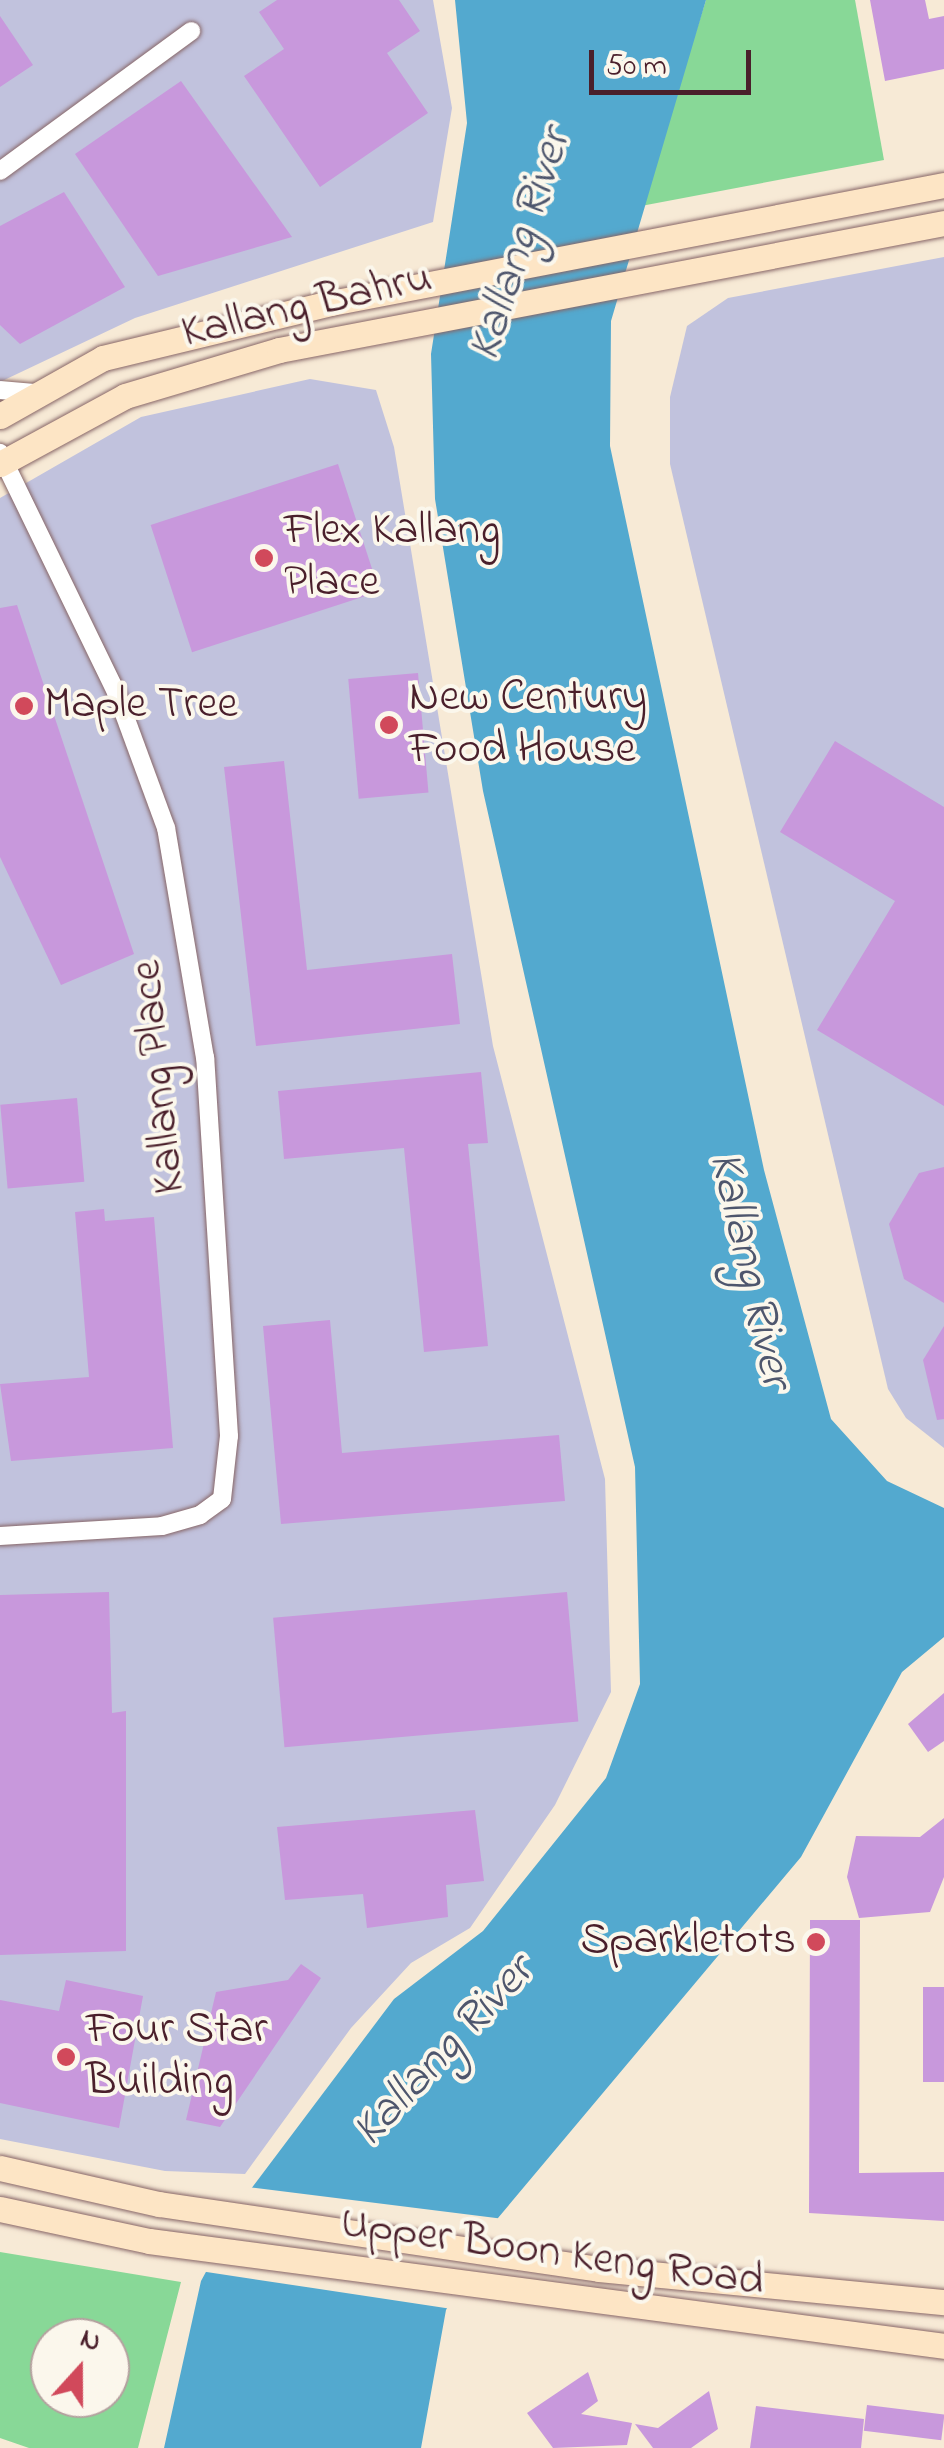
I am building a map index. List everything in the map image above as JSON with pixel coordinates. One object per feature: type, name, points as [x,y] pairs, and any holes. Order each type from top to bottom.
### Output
[{"type":"main road","name":"Kallang Bahru","points":[[0,416],[103,358],[393,291],[944,185]]},
{"type":"main road","name":"Kallang Bahru","points":[[2,459],[125,396],[279,350],[944,223]]},
{"type":"main road","name":"Upper Boon Keng Road","points":[[0,2168],[159,2204],[562,2263],[746,2289],[944,2302]]},
{"type":"main road","name":"Upper Boon Keng Road","points":[[0,2210],[149,2241],[552,2298],[944,2346]]},
{"type":"street","points":[[0,171],[191,31]]},
{"type":"street","points":[[0,390],[43,392]]},
{"type":"street","name":"Kallang Place","points":[[0,1536],[162,1526],[200,1515],[222,1499],[229,1468],[205,1058],[166,828],[121,702],[2,459]]},
{"type":"shaded area","points":[[0,0],[433,0],[452,108],[433,222],[135,318],[0,382]]},
{"type":"shaded area","points":[[944,257],[944,1448],[906,1418],[888,1389],[670,464],[670,397],[687,326],[728,298]]},
{"type":"shaded area","points":[[310,379],[376,390],[394,447],[493,1046],[605,1479],[611,1692],[555,1805],[470,1928],[411,1963],[351,2028],[245,2174],[165,2171],[0,2139],[0,498],[141,417]]},
{"type":"green space","points":[[706,0],[855,0],[884,160],[641,206]]},
{"type":"green space","points":[[0,2252],[181,2282],[138,2448],[29,2448],[0,2438]]},
{"type":"water","name":"Kallang River","points":[[455,0],[706,0],[611,321],[610,446],[764,1170],[831,1419],[887,1481],[944,1508],[944,1637],[902,1672],[801,1857],[498,2218],[446,2310],[421,2448],[164,2448],[201,2281],[251,2189],[394,1999],[483,1931],[606,1778],[640,1684],[635,1467],[483,791],[435,499],[431,354],[467,123]]},
{"type":"pier","points":[[247,2187],[504,2219],[452,2309],[200,2271]]},
{"type":"building","points":[[277,0],[399,0],[420,31],[387,53],[428,113],[320,187],[244,76],[284,49],[259,12]]},
{"type":"building","points":[[870,0],[925,0],[929,19],[944,16],[944,69],[885,81]]},
{"type":"building","points":[[0,16],[33,65],[0,87]]},
{"type":"building","points":[[181,81],[292,237],[158,276],[75,154]]},
{"type":"building","points":[[64,192],[125,287],[20,344],[0,325],[0,226]]},
{"type":"building","name":"Flex Kallang Place","points":[[338,464],[379,591],[192,652],[151,525]]},
{"type":"building","name":"Maple Tree","points":[[17,605],[134,954],[61,985],[0,857],[0,608]]},
{"type":"building","points":[[418,673],[428,793],[359,799],[348,679]]},
{"type":"building","points":[[835,741],[944,807],[944,1106],[817,1030],[895,901],[780,832]]},
{"type":"building","points":[[284,761],[307,970],[452,954],[460,1024],[256,1046],[224,767]]},
{"type":"building","points":[[481,1072],[488,1143],[468,1144],[488,1346],[424,1352],[404,1148],[284,1159],[278,1091]]},
{"type":"building","points":[[77,1098],[84,1182],[8,1188],[0,1105]]},
{"type":"building","points":[[944,1167],[944,1303],[904,1279],[889,1224],[919,1173]]},
{"type":"building","points":[[104,1209],[105,1221],[154,1217],[173,1448],[11,1461],[0,1384],[89,1377],[75,1212]]},
{"type":"building","points":[[330,1320],[342,1453],[559,1435],[565,1501],[281,1524],[263,1326]]},
{"type":"building","points":[[944,1326],[944,1419],[937,1420],[923,1360]]},
{"type":"building","points":[[109,1592],[112,1713],[126,1711],[126,1951],[0,1955],[0,1595]]},
{"type":"building","points":[[567,1592],[578,1722],[284,1747],[273,1618]]},
{"type":"building","points":[[944,1693],[944,1741],[928,1752],[908,1724]]},
{"type":"building","points":[[475,1810],[484,1881],[446,1885],[448,1917],[367,1928],[363,1894],[285,1900],[277,1827]]},
{"type":"building","points":[[944,1818],[944,1877],[930,1912],[859,1918],[847,1877],[856,1836],[920,1837]]},
{"type":"building","points":[[810,1920],[860,1920],[859,2173],[944,2172],[944,2221],[809,2213]]},
{"type":"building","points":[[301,1964],[321,1978],[220,2127],[186,2120],[216,1992],[288,1980]]},
{"type":"building","name":"Four Star Building","points":[[66,1980],[143,1996],[119,2128],[0,2103],[0,2000],[59,2011]]},
{"type":"building","points":[[923,1987],[944,1987],[944,2082],[923,2082]]},
{"type":"building","points":[[588,2372],[598,2401],[581,2414],[632,2423],[627,2445],[553,2448],[527,2413]]},
{"type":"building","points":[[709,2391],[718,2429],[691,2448],[653,2448],[635,2424],[658,2428]]},
{"type":"building","points":[[867,2405],[944,2414],[941,2440],[864,2431]]},
{"type":"building","points":[[756,2406],[864,2419],[861,2448],[750,2448]]},
{"type":"place","name":"Flex Kallang Place","points":[[264,558]]},
{"type":"place","name":"Maple Tree","points":[[24,706]]},
{"type":"place","name":"New Century Food House","points":[[389,725]]},
{"type":"place","name":"Sparkletots","points":[[816,1942]]},
{"type":"place","name":"Four Star Building","points":[[66,2057]]}]
